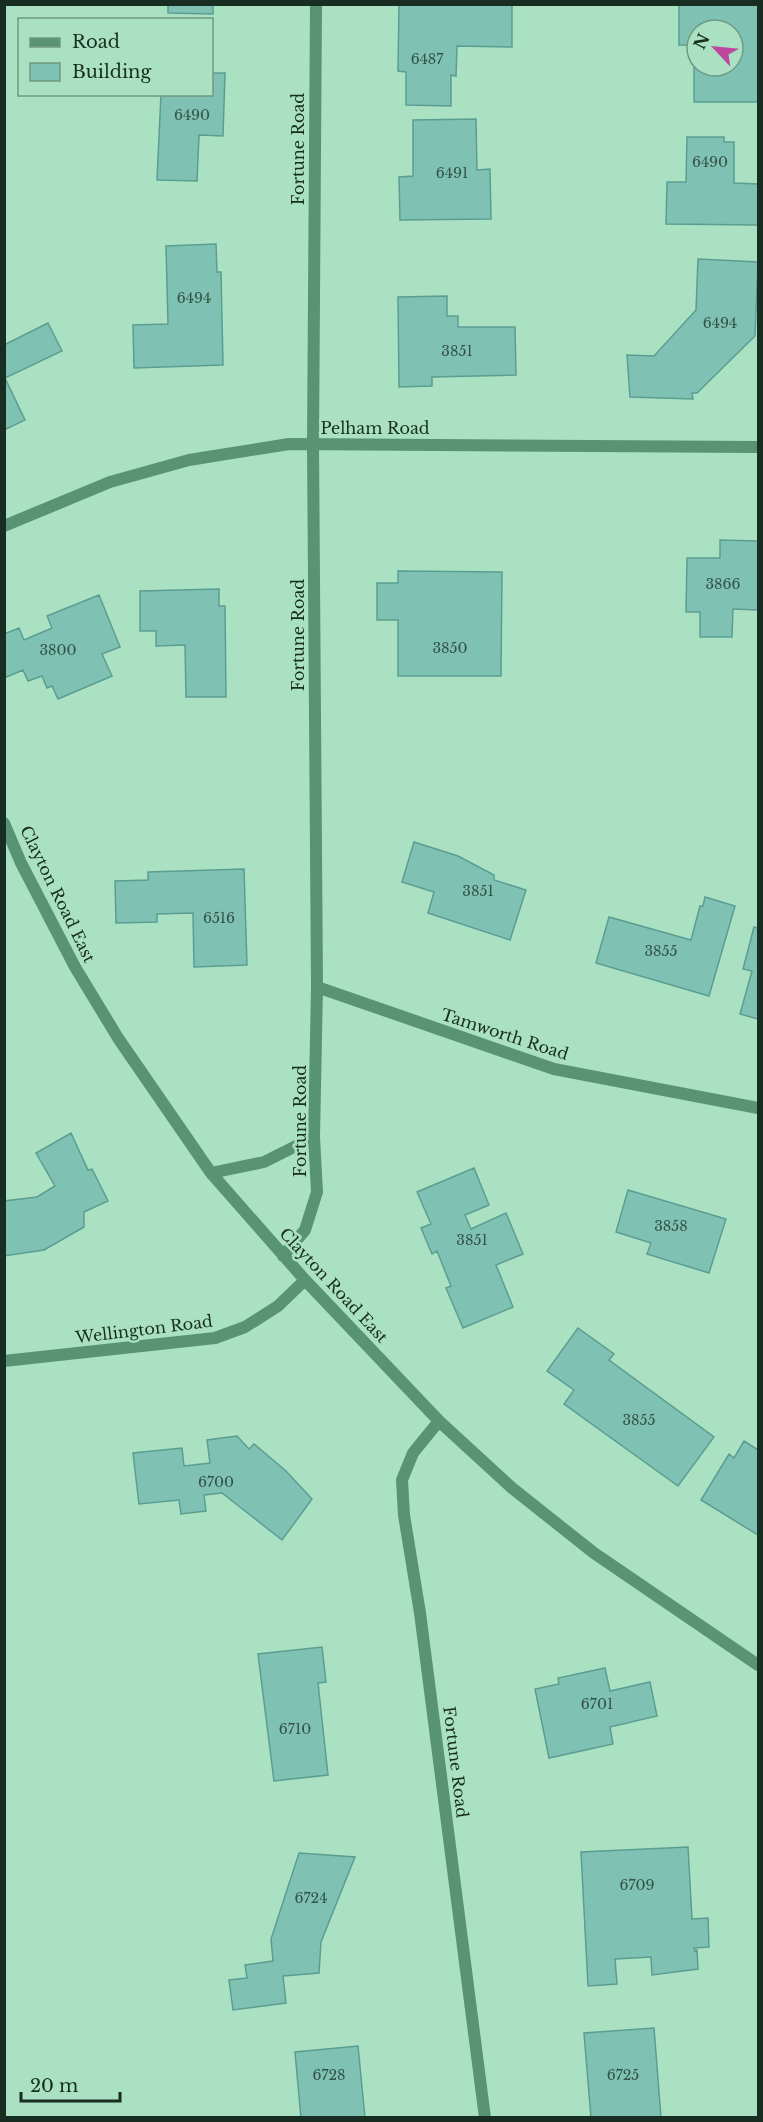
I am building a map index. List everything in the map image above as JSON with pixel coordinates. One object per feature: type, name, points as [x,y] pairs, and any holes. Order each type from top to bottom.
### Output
[{"type":"street","name":"Fortune Road","points":[[284,1256],[305,1230],[317,1192],[314,1137],[317,987],[312,444],[316,4]]},
{"type":"street","name":"Pelham Road","points":[[4,526],[110,482],[189,460],[289,444],[759,447]]},
{"type":"street","name":"Clayton Road East","points":[[4,823],[21,863],[81,977],[118,1038],[211,1173],[305,1280],[439,1421],[512,1488],[594,1553],[759,1665]]},
{"type":"street","name":"Tamworth Road","points":[[317,987],[554,1069],[759,1108]]},
{"type":"street","points":[[211,1173],[264,1162],[314,1137]]},
{"type":"street","name":"Wellington Road","points":[[4,1361],[215,1338],[245,1328],[278,1306],[305,1280]]},
{"type":"street","name":"Fortune Road","points":[[439,1421],[413,1453],[402,1479],[403,1503],[420,1613],[485,2118]]},
{"type":"building","points":[[168,4],[213,4],[213,14],[168,13]]},
{"type":"building","points":[[399,4],[512,4],[512,47],[457,46],[456,76],[451,75],[451,106],[406,105],[406,72],[398,71]]},
{"type":"building","points":[[679,4],[758,4],[758,102],[694,102],[694,78],[745,78],[745,18],[685,18],[685,45],[679,45]]},
{"type":"building","points":[[213,73],[225,73],[223,136],[199,135],[197,181],[157,180],[161,96],[213,96]]},
{"type":"building","points":[[476,119],[477,170],[490,169],[491,219],[400,220],[399,177],[413,176],[413,120]]},
{"type":"building","points":[[687,137],[724,137],[724,142],[734,142],[734,183],[758,184],[758,225],[666,224],[667,182],[686,182]]},
{"type":"building","points":[[216,244],[217,272],[221,272],[223,365],[134,368],[133,325],[168,324],[166,246]]},
{"type":"building","points":[[698,259],[758,262],[755,336],[697,393],[692,393],[693,399],[630,397],[627,355],[654,356],[696,310]]},
{"type":"building","points":[[447,296],[447,316],[458,316],[458,327],[515,327],[516,375],[432,377],[432,386],[399,387],[398,297]]},
{"type":"building","points":[[48,323],[62,351],[5,378],[25,420],[4,430],[4,345]]},
{"type":"building","points":[[720,540],[758,541],[758,610],[733,609],[732,637],[700,637],[700,612],[686,612],[687,558],[720,558]]},
{"type":"building","points":[[398,571],[502,572],[501,676],[398,676],[398,620],[377,620],[377,583],[398,583]]},
{"type":"building","points":[[219,589],[219,606],[225,606],[226,697],[186,697],[185,645],[156,646],[156,631],[140,631],[140,591]]},
{"type":"building","points":[[99,595],[120,647],[102,654],[112,676],[58,699],[52,686],[47,688],[42,676],[28,681],[23,670],[4,678],[4,634],[19,628],[24,640],[52,628],[47,616]]},
{"type":"building","points":[[414,842],[458,856],[494,875],[494,880],[526,890],[510,940],[428,913],[434,892],[402,882]]},
{"type":"building","points":[[244,869],[247,965],[194,967],[193,913],[157,914],[157,922],[116,923],[115,881],[148,880],[148,872]]},
{"type":"building","points":[[705,897],[735,906],[709,996],[596,963],[609,917],[691,940],[700,906],[703,906]]},
{"type":"building","points":[[754,927],[758,928],[758,1019],[740,1014],[752,971],[743,969]]},
{"type":"building","points":[[71,1133],[88,1170],[92,1169],[108,1201],[84,1212],[84,1227],[44,1250],[4,1256],[4,1201],[37,1197],[55,1186],[36,1153]]},
{"type":"building","points":[[474,1168],[489,1205],[465,1215],[471,1229],[506,1213],[523,1254],[496,1265],[513,1307],[463,1328],[446,1288],[451,1286],[437,1251],[432,1254],[421,1228],[431,1224],[417,1192]]},
{"type":"building","points":[[628,1190],[726,1219],[709,1273],[647,1254],[651,1243],[616,1232]]},
{"type":"building","points":[[578,1328],[614,1354],[609,1360],[714,1437],[678,1486],[564,1404],[574,1390],[547,1371]]},
{"type":"building","points":[[237,1436],[249,1449],[254,1444],[286,1471],[312,1499],[282,1540],[222,1493],[204,1495],[206,1511],[181,1514],[179,1500],[139,1504],[133,1453],[182,1448],[184,1466],[210,1463],[207,1440]]},
{"type":"building","points":[[744,1441],[758,1450],[758,1535],[701,1500],[729,1454],[734,1458]]},
{"type":"building","points":[[322,1647],[326,1682],[318,1683],[328,1775],[274,1781],[258,1654]]},
{"type":"building","points":[[605,1668],[610,1691],[650,1682],[657,1716],[610,1727],[613,1744],[549,1758],[535,1689],[559,1684],[558,1678]]},
{"type":"building","points":[[688,1847],[692,1919],[708,1918],[709,1947],[694,1948],[695,1951],[697,1950],[698,1969],[652,1975],[651,1957],[615,1959],[617,1984],[588,1986],[581,1852]]},
{"type":"building","points":[[299,1853],[355,1857],[321,1942],[319,1973],[283,1976],[286,2003],[233,2010],[229,1980],[247,1978],[245,1965],[273,1961],[271,1939]]},
{"type":"building","points":[[654,2028],[661,2118],[591,2118],[584,2033]]},
{"type":"building","points":[[358,2046],[365,2118],[301,2118],[295,2052]]}]
